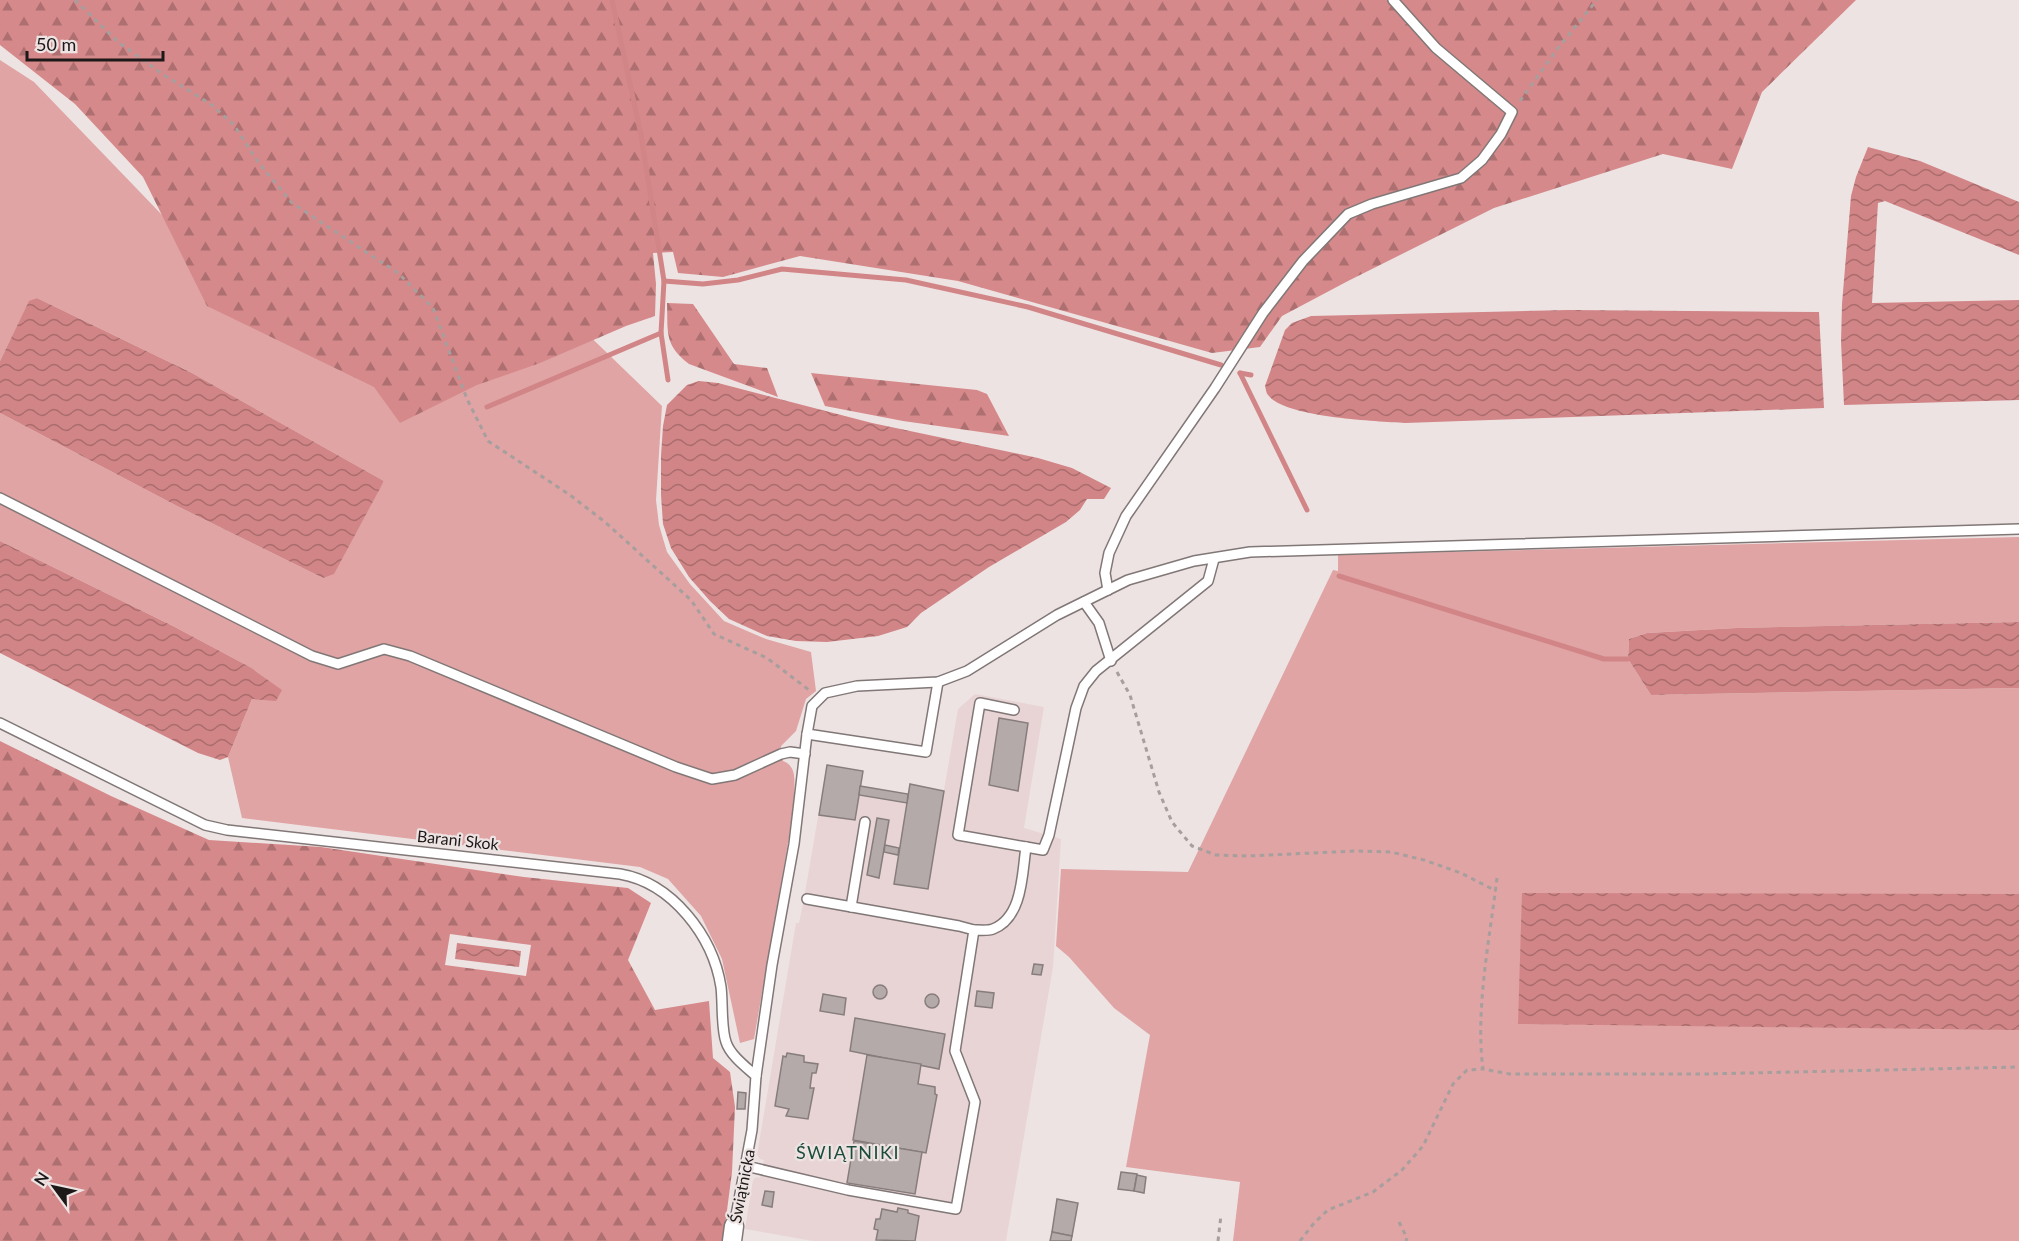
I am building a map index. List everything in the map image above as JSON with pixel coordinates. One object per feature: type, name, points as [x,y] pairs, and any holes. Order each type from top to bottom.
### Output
[{"type":"lane","points":[[1108,590],[1105,573],[1109,553],[1126,516],[1215,388],[1263,313],[1304,261],[1348,214],[1372,204],[1461,178],[1482,160],[1501,134],[1512,112],[1436,48],[1393,0]]},
{"type":"lane","points":[[0,498],[312,656],[329,662],[338,664],[384,649],[410,656],[676,767],[712,779],[735,775],[781,754],[805,754]]},
{"type":"lane","points":[[756,1076],[772,965],[794,844],[812,706],[825,693],[856,686],[938,682],[967,671],[1057,615],[1128,580],[1194,561],[1262,552],[2019,529]]},
{"type":"lane","points":[[1014,710],[980,704],[958,835],[1043,850],[1049,835],[1076,708],[1083,686],[1096,671],[1208,581],[1214,559]]},
{"type":"lane","points":[[1084,602],[1099,622],[1111,661]]},
{"type":"lane","points":[[807,734],[926,752],[938,682]]},
{"type":"lane","name":"Barani Skok","points":[[0,723],[205,825],[239,831],[569,867],[645,880],[673,900],[687,915],[705,942],[721,985],[726,1042],[740,1061],[756,1076]]},
{"type":"lane","points":[[851,907],[865,822]]},
{"type":"lane","points":[[807,899],[974,930],[992,929],[1008,918],[1018,900],[1026,847]]},
{"type":"lane","points":[[746,1166],[848,1190],[956,1209],[975,1102],[955,1051],[974,930]]},
{"type":"lane","name":"Świątnicka","points":[[733,1234],[752,1130],[756,1076]]},
{"type":"path","points":[[75,0],[118,42],[164,75],[212,105],[227,118],[258,162],[292,203],[399,273],[433,308],[467,399],[488,441],[570,495],[605,522],[690,600],[714,634],[767,658],[820,698]]},
{"type":"path","points":[[1512,112],[1558,48],[1597,0]]},
{"type":"path","points":[[1111,661],[1130,695],[1159,792],[1172,822],[1192,846],[1216,855],[1248,856],[1354,851],[1391,852],[1424,860],[1461,873],[1496,891]]},
{"type":"path","points":[[1483,1069],[1480,1050],[1483,1000],[1497,878]]},
{"type":"path","points":[[1300,1241],[1328,1210],[1373,1192],[1402,1170],[1423,1146],[1453,1084],[1467,1070],[1483,1069],[1510,1074],[1704,1074],[2019,1067]]},
{"type":"path","points":[[1218,1241],[1221,1215]]},
{"type":"path","points":[[1399,1222],[1407,1238],[1406,1241]]},
{"type":"shaded area","points":[[0,60],[34,82],[190,244],[461,212],[662,406],[656,500],[659,525],[667,552],[690,584],[724,621],[766,639],[811,652],[816,691],[806,699],[796,731],[781,746],[783,761],[790,766],[793,772],[794,798],[754,1039],[740,1043],[722,959],[701,916],[668,879],[640,867],[242,818],[228,757],[252,699],[276,700],[281,690],[250,667],[173,626],[0,541],[0,413],[177,506],[323,578],[384,481],[192,373],[37,298],[29,302],[0,361]]},
{"type":"shaded area","points":[[2019,537],[2019,622],[1736,628],[1647,633],[1629,639],[1628,659],[1651,695],[2019,688],[2019,1241],[1233,1241],[1240,1182],[1126,1167],[1150,1035],[1114,1008],[1069,957],[1056,946],[1061,869],[1188,872],[1333,570],[1338,571],[1338,555]]},
{"type":"shaded area","points":[[975,694],[1044,707],[1024,828],[1061,839],[1053,967],[1006,1241],[813,1241],[745,1229],[753,1180],[756,1177],[760,1178],[764,1160],[757,1155],[796,923],[799,923],[803,904],[827,765],[863,771],[861,786],[908,794],[910,784],[944,790],[958,709]]},
{"type":"green space","points":[[0,0],[1856,0],[1762,92],[1732,169],[1663,154],[1494,208],[1282,316],[1260,347],[1212,353],[958,281],[800,256],[723,277],[678,273],[673,252],[653,253],[656,284],[655,316],[540,363],[477,385],[400,423],[374,387],[207,306],[143,177],[75,104],[0,45]]},
{"type":"green space","points":[[667,303],[693,304],[734,364],[767,368],[778,397],[689,364],[671,344]]},
{"type":"green space","points":[[811,373],[977,390],[987,394],[1009,436],[903,421],[825,406]]},
{"type":"green space","points":[[0,741],[111,796],[209,840],[321,847],[524,877],[628,888],[651,903],[628,960],[655,1010],[709,1001],[713,1058],[730,1072],[735,1107],[732,1172],[723,1241],[0,1241]],"holes":[[[450,934],[531,945],[526,976],[445,965]]]},
{"type":"water","points":[[1868,147],[1920,161],[2019,202],[2019,255],[1885,201],[1878,203],[1872,303],[2019,300],[2019,400],[1844,405],[1842,304],[1851,196]]},
{"type":"water","points":[[37,298],[192,373],[384,481],[334,574],[323,578],[177,506],[0,413],[0,361],[29,301]]},
{"type":"water","points":[[1568,310],[1819,312],[1824,408],[1405,423],[1332,417],[1292,409],[1278,403],[1266,392],[1265,386],[1285,330],[1292,323],[1311,316]]},
{"type":"water","points":[[699,381],[718,383],[872,423],[1038,458],[1072,468],[1111,488],[1104,499],[1087,499],[1080,510],[1066,522],[989,567],[921,613],[907,627],[878,636],[827,642],[796,641],[767,636],[729,619],[710,601],[689,577],[671,548],[663,524],[661,456],[667,405],[687,385]]},
{"type":"water","points":[[0,541],[173,626],[250,667],[282,690],[276,701],[252,699],[228,757],[220,760],[198,753],[0,653]]},
{"type":"water","points":[[2019,622],[2019,688],[1651,695],[1628,659],[1629,639],[1647,633],[1736,628]]},
{"type":"water","points":[[1522,893],[2019,894],[2019,1030],[1518,1024]]},
{"type":"water","points":[[457,943],[521,951],[519,967],[455,959]]},
{"type":"building","points":[[999,718],[1028,723],[1018,791],[989,785]]},
{"type":"building","points":[[827,765],[863,771],[855,820],[819,815]]},
{"type":"building","points":[[910,784],[944,791],[928,889],[894,884]]},
{"type":"building","points":[[860,786],[908,794],[907,803],[859,795]]},
{"type":"building","points":[[877,818],[889,820],[879,878],[867,875]]},
{"type":"building","points":[[885,845],[899,848],[898,855],[884,852]]},
{"type":"building","points":[[1034,964],[1043,965],[1041,975],[1032,974]]},
{"type":"building","points":[[877,985],[883,985],[887,992],[883,999],[877,999],[873,995],[873,989]]},
{"type":"building","points":[[977,991],[994,993],[992,1008],[975,1006]]},
{"type":"building","points":[[823,994],[846,998],[844,1015],[820,1011]]},
{"type":"building","points":[[929,994],[935,994],[939,1001],[935,1008],[929,1008],[925,1004],[925,998]]},
{"type":"building","points":[[855,1018],[945,1034],[939,1069],[850,1051]]},
{"type":"building","points":[[787,1053],[804,1056],[804,1062],[818,1064],[816,1073],[812,1073],[810,1088],[814,1088],[808,1119],[786,1116],[789,1109],[775,1106],[783,1056],[786,1057]]},
{"type":"building","points":[[867,1055],[921,1064],[918,1084],[935,1087],[937,1095],[926,1153],[853,1140]]},
{"type":"building","points":[[738,1092],[746,1093],[745,1109],[737,1109]]},
{"type":"building","points":[[854,1141],[922,1152],[915,1194],[847,1183]]},
{"type":"building","points":[[1121,1172],[1137,1174],[1134,1191],[1118,1189]]},
{"type":"building","points":[[1137,1175],[1146,1177],[1144,1193],[1134,1191]]},
{"type":"building","points":[[765,1191],[774,1192],[772,1207],[762,1205]]},
{"type":"building","points":[[1057,1199],[1078,1203],[1072,1236],[1052,1232]]},
{"type":"building","points":[[898,1208],[919,1216],[915,1241],[876,1240],[878,1230],[874,1229],[876,1219],[880,1219],[882,1209],[897,1212]]},
{"type":"building","points":[[1052,1232],[1072,1236],[1071,1241],[1050,1241]]},
{"type":"waterway","points":[[612,0],[641,135],[664,281],[661,333],[668,380]]},
{"type":"waterway","points":[[664,281],[703,284],[738,280],[782,269],[906,280],[1028,307],[1221,365]]},
{"type":"waterway","points":[[487,407],[661,333]]},
{"type":"waterway","points":[[1240,373],[1307,510]]},
{"type":"waterway","points":[[1240,373],[1251,375]]},
{"type":"waterway","points":[[1339,576],[1604,659],[1628,659]]},
{"type":"district","name":"ŚWIĄTNIKI","points":[[848,1153]]}]
